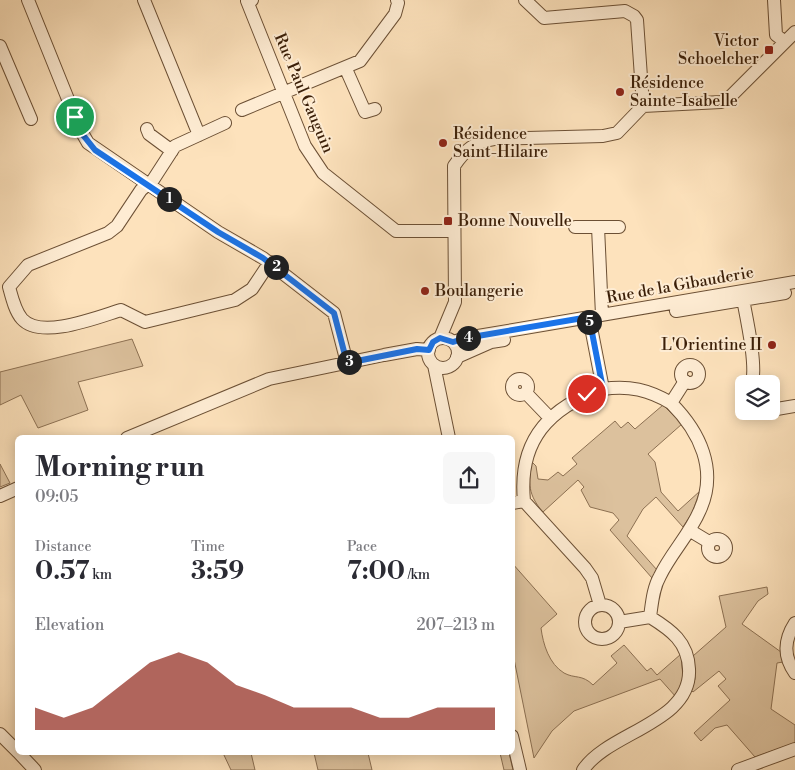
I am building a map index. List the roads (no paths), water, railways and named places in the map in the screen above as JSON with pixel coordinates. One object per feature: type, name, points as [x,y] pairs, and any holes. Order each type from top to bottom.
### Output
[{"type":"street","points":[[28,0],[83,135],[95,150],[218,232],[270,262],[334,313],[347,363]]},
{"type":"street","points":[[144,0],[199,135]]},
{"type":"street","name":"Rue Paul Gauguin","points":[[252,0],[247,2],[305,146],[329,179],[396,231],[454,231]]},
{"type":"street","points":[[524,0],[544,18],[625,11],[634,16],[637,20],[643,106]]},
{"type":"street","points":[[774,0],[776,35],[784,42]]},
{"type":"street","points":[[242,110],[346,68],[366,56],[395,14],[401,1]]},
{"type":"street","points":[[448,435],[442,405],[440,366],[428,355],[433,342],[440,338],[455,302],[454,166],[471,145],[480,141],[494,139],[603,136],[617,133],[643,106],[721,102],[729,98],[795,32]]},
{"type":"street","points":[[0,46],[31,119]]},
{"type":"street","points":[[346,68],[365,112],[375,110]]},
{"type":"street","points":[[225,124],[175,146],[148,185],[141,190],[117,226],[108,233],[28,265],[4,283],[19,316],[32,326],[46,329],[122,310],[145,322],[240,298],[252,289],[270,262]]},
{"type":"street","points":[[147,129],[149,134],[172,151]]},
{"type":"street","points":[[575,227],[619,227]]},
{"type":"street","points":[[598,227],[602,315]]},
{"type":"street","name":"Rue de la Gibauderie","points":[[453,342],[466,338],[589,321],[742,296],[795,282]]},
{"type":"street","name":"Rue de la Gibauderie","points":[[457,357],[491,342],[589,321],[602,315],[742,296],[795,291]]},
{"type":"street","points":[[742,296],[754,375]]},
{"type":"street","points":[[589,321],[603,389]]},
{"type":"street","points":[[440,338],[453,342],[458,352],[453,364],[440,366]]},
{"type":"street","points":[[134,435],[270,380],[417,349],[429,350]]},
{"type":"street","points":[[671,403],[685,381]]},
{"type":"street","points":[[600,605],[592,578],[585,568],[518,502],[523,474],[528,452],[537,435],[550,418],[577,398],[603,389],[623,387],[644,390],[671,403],[682,414],[698,437],[706,465],[704,497],[700,511],[659,576],[654,591],[650,617]]},
{"type":"street","points":[[526,393],[550,418]]},
{"type":"street","points":[[780,408],[795,406]]},
{"type":"street","points":[[0,496],[15,489]]},
{"type":"street","points":[[689,530],[709,542]]},
{"type":"street","points":[[600,605],[613,609],[619,622],[616,632],[607,638],[596,638],[591,635],[586,626],[587,615],[594,607],[600,605]]},
{"type":"street","points":[[583,770],[602,752],[670,710],[686,689],[690,674],[684,647],[675,634],[650,617],[619,622]]},
{"type":"street","points":[[795,623],[786,644],[787,659],[795,673]]},
{"type":"street","points":[[0,734],[15,749]]},
{"type":"street","points":[[515,749],[520,770]]},
{"type":"street","points":[[738,770],[764,765],[795,749]]},
{"type":"street","points":[[21,755],[35,770]]},
{"type":"place","name":"Victor Schoelcher","points":[[769,50]]},
{"type":"place","name":"Résidence Sainte-Isabelle","points":[[620,92]]},
{"type":"place","name":"Résidence Saint-Hilaire","points":[[443,143]]},
{"type":"place","name":"Bonne Nouvelle","points":[[448,221]]},
{"type":"place","name":"Boulangerie","points":[[425,291]]},
{"type":"place","name":"L'Orientine II","points":[[772,345]]}]
